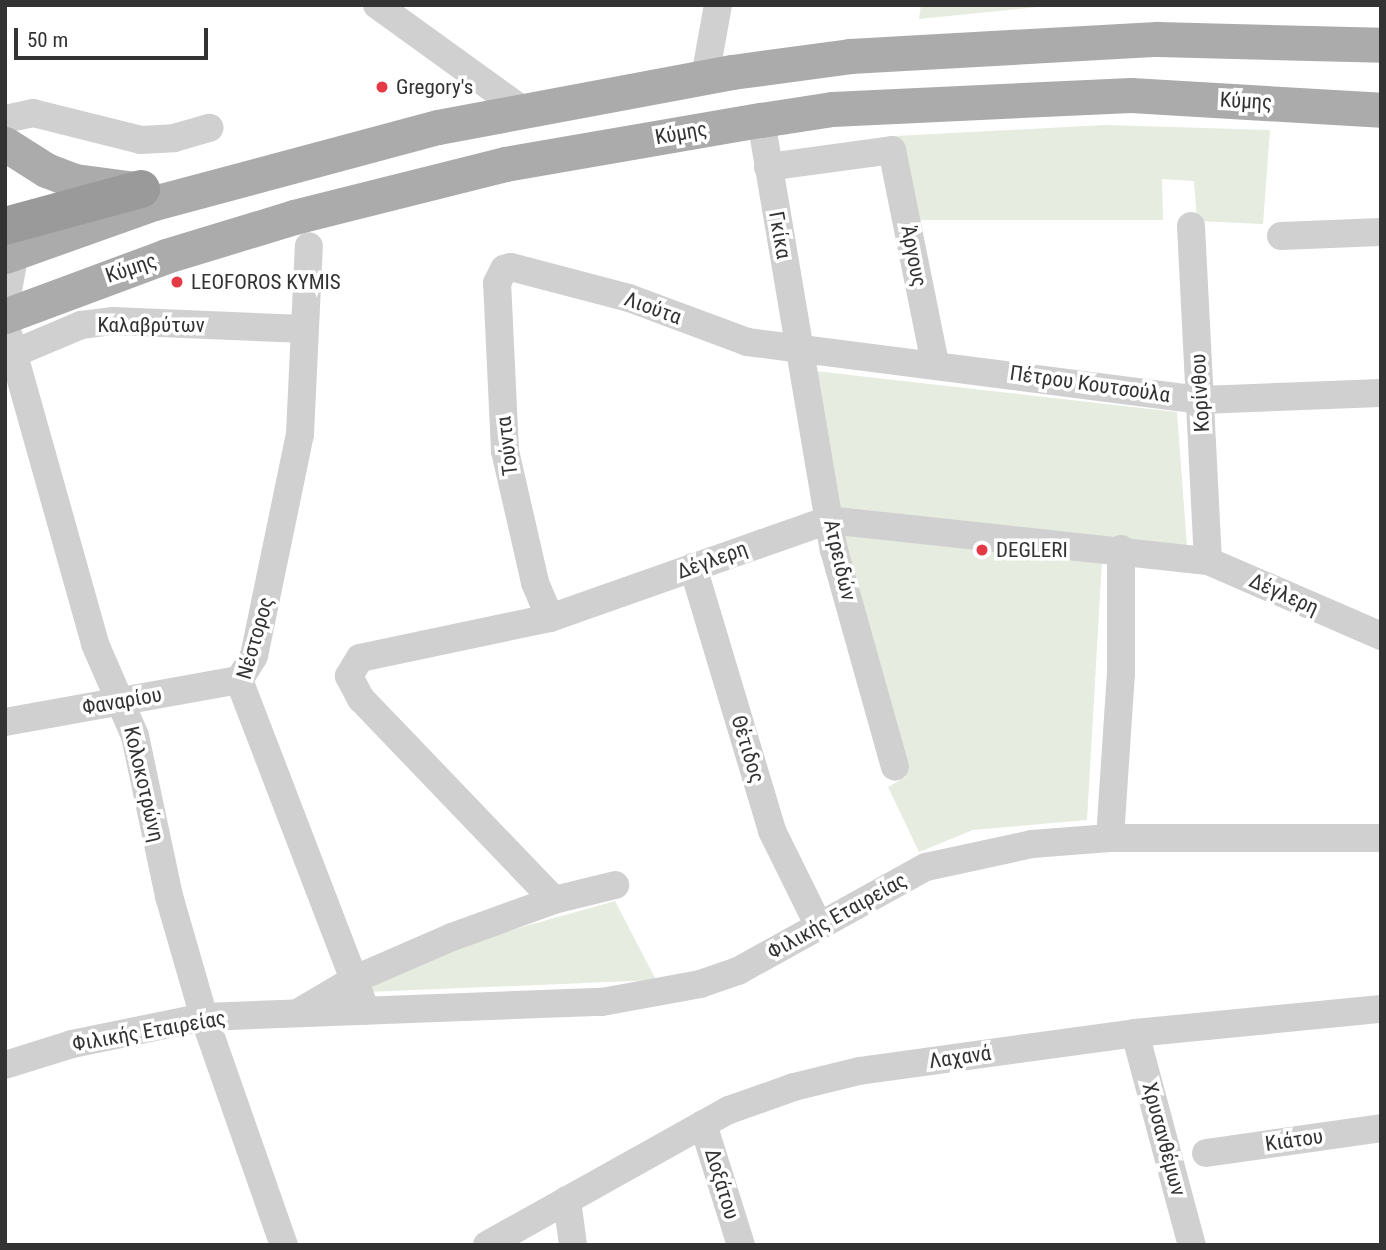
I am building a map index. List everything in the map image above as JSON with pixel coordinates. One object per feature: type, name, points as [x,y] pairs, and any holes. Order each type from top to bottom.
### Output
[{"type":"highway","points":[[7,237],[141,189]]},
{"type":"main road","points":[[7,237],[87,224],[231,181],[438,127],[705,77],[850,56],[1157,39],[1381,45]]},
{"type":"main road","name":"Κύμης","points":[[5,316],[143,264],[294,217],[505,164],[832,109],[1131,95],[1381,110]]},
{"type":"main road","points":[[5,144],[46,170],[75,181],[141,189],[231,181]]},
{"type":"street","points":[[377,5],[524,111]]},
{"type":"street","points":[[705,77],[718,5]]},
{"type":"street","points":[[5,118],[33,113],[141,140],[174,138],[210,128]]},
{"type":"street","name":"Γκίκα","points":[[761,120],[801,349]]},
{"type":"street","name":"Άργους","points":[[768,166],[892,150],[935,363]]},
{"type":"street","name":"Κορίνθου","points":[[1191,226],[1208,561]]},
{"type":"street","points":[[1281,236],[1381,232]]},
{"type":"street","points":[[5,306],[7,237]]},
{"type":"street","name":"Νέστορος","points":[[309,246],[300,434],[287,510],[254,656],[239,680],[366,1010]]},
{"type":"street","name":"Λιούτα","points":[[504,269],[519,267],[629,298],[747,342],[801,349]]},
{"type":"street","name":"Τούντα","points":[[504,269],[497,283],[505,451],[535,582],[551,618]]},
{"type":"street","name":"Καλαβρύτων","points":[[10,355],[81,326],[112,321],[304,329]]},
{"type":"street","name":"Κολοκοτρώνη","points":[[5,323],[10,355],[95,644],[123,700],[135,736],[169,896],[204,1017],[284,1245]]},
{"type":"street","name":"Πέτρου Κουτσούλα","points":[[801,349],[935,363],[1201,400],[1381,393]]},
{"type":"street","name":"Ατρειδών","points":[[801,349],[829,520],[895,767]]},
{"type":"street","name":"Δέγλερη","points":[[554,900],[360,699],[349,676],[360,658],[551,618],[829,520],[1121,549],[1208,561],[1381,636]]},
{"type":"street","points":[[1110,838],[1121,674],[1121,549]]},
{"type":"street","name":"Θέτιδος","points":[[693,567],[772,831],[818,925]]},
{"type":"street","name":"Φαναρίου","points":[[5,722],[239,680]]},
{"type":"street","name":"Φιλικής Εταιρείας","points":[[5,1065],[72,1044],[204,1017],[603,1002],[700,984],[738,971],[926,867],[1032,844],[1110,838],[1381,838]]},
{"type":"street","name":"Φιλικής Εταιρείας","points":[[297,1013],[355,979],[554,900],[615,885]]},
{"type":"street","name":"Λαχανά","points":[[487,1245],[703,1124],[793,1087],[859,1072],[1135,1033],[1381,1009]]},
{"type":"street","name":"Χρυσανθέμων","points":[[1135,1033],[1192,1245]]},
{"type":"street","name":"Δοξάτου","points":[[703,1124],[741,1245]]},
{"type":"street","name":"Κιάτου","points":[[1206,1153],[1381,1128]]},
{"type":"street","points":[[567,1200],[573,1245]]},
{"type":"shaded area","points":[[921,5],[1057,5],[919,19]]},
{"type":"shaded area","points":[[1105,125],[1270,130],[1263,224],[1197,221],[1194,181],[1162,179],[1163,220],[916,220],[896,136]]},
{"type":"shaded area","points":[[806,370],[1177,412],[1187,547],[832,506]]},
{"type":"shaded area","points":[[842,534],[1102,561],[1087,820],[973,830],[919,852],[888,787],[906,777]]},
{"type":"shaded area","points":[[615,901],[656,980],[367,992],[362,972]]},
{"type":"place","name":"Gregory's","points":[[382,87]]},
{"type":"place","name":"LEOFOROS KYMIS","points":[[177,282]]},
{"type":"place","name":"DEGLERI","points":[[982,550]]}]
